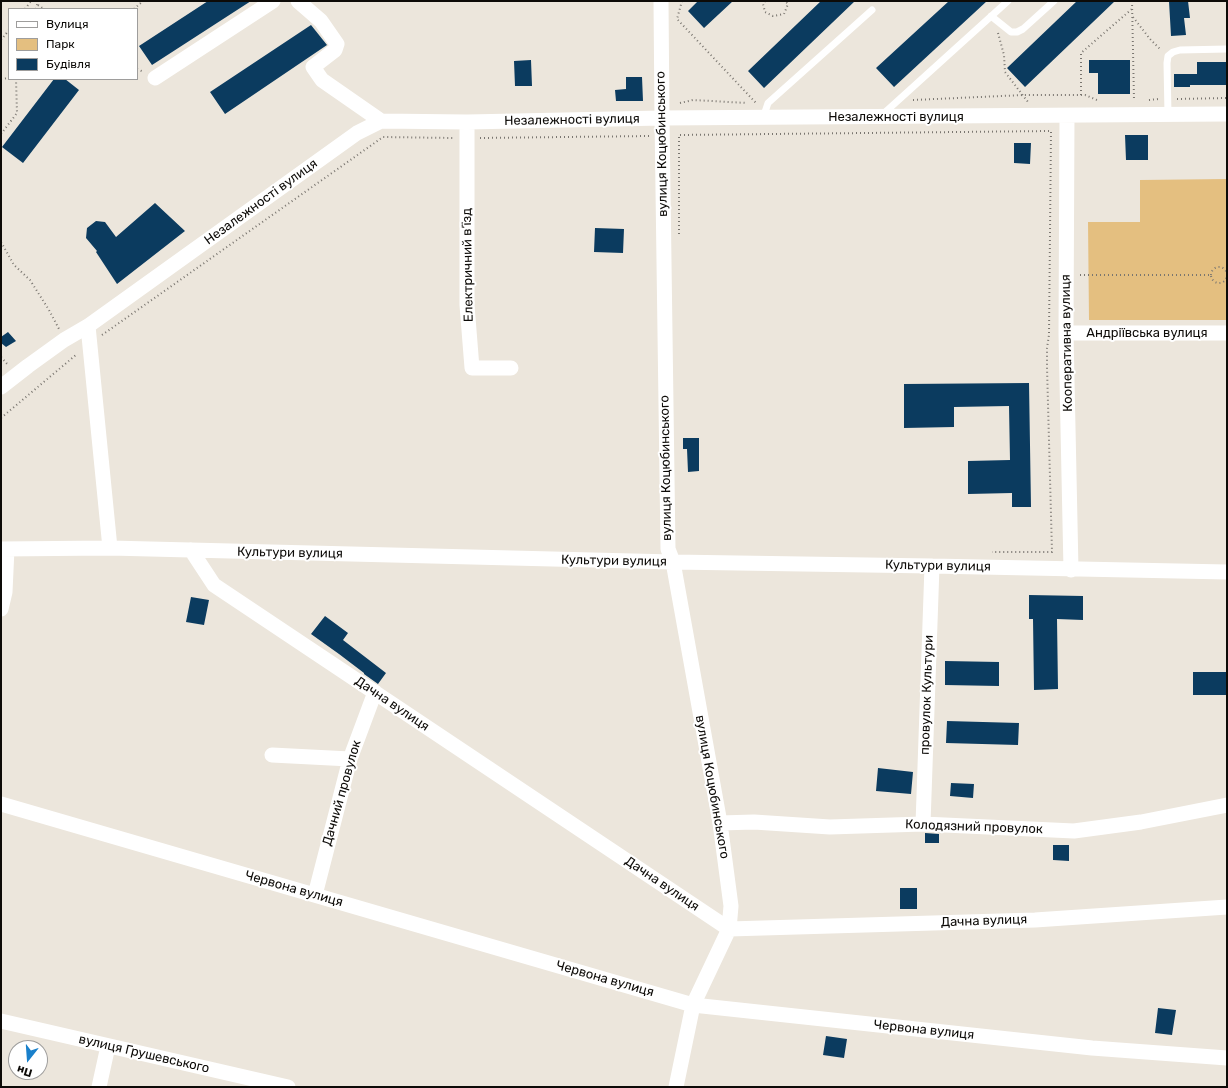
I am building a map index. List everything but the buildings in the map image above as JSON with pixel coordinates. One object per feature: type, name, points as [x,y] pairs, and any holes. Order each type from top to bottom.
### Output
[{"type":"street","points":[[155,78],[273,1]]},
{"type":"street","points":[[298,1],[320,21],[337,44],[335,50],[313,67],[322,80],[381,121]]},
{"type":"street","name":"вулиця Коцюбинського","points":[[661,1],[668,549],[673,562],[720,823],[731,906],[729,929],[693,1005],[676,1087]]},
{"type":"street","name":"Незалежності вулиця","points":[[1,387],[64,340],[88,326],[357,133],[381,121],[468,122],[662,118],[1227,114]]},
{"type":"street","name":"Кооперативна вулиця","points":[[1067,116],[1066,333],[1071,570]]},
{"type":"street","name":"Електричний в’їзд","points":[[468,122],[467,305],[472,368],[511,368]]},
{"type":"street","points":[[88,326],[110,548]]},
{"type":"street","name":"Андріївська вулиця","points":[[1066,333],[1227,333]]},
{"type":"street","name":"Культури вулиця","points":[[4,549],[110,548],[673,562],[1227,572]]},
{"type":"street","points":[[1,609],[5,592],[4,549]]},
{"type":"street","name":"Дачна вулиця","points":[[192,550],[214,585],[729,929],[1034,920],[1227,907]]},
{"type":"street","name":"провулок Культури","points":[[923,824],[932,566]]},
{"type":"street","name":"Дачний провулок","points":[[314,894],[350,759],[375,692]]},
{"type":"street","points":[[272,755],[350,759]]},
{"type":"street","name":"Червона вулиця","points":[[1,804],[693,1005],[1092,1048],[1227,1058]]},
{"type":"street","name":"Колодязний провулок","points":[[720,823],[754,822],[830,827],[923,824],[1074,831],[1141,822],[1227,805]]},
{"type":"street","name":"вулиця Грушевського","points":[[1,1021],[288,1087]]},
{"type":"street","points":[[99,1087],[108,1046]]},
{"type":"lane","points":[[881,117],[994,18],[1008,1]]},
{"type":"lane","points":[[994,18],[1011,32],[1017,32],[1023,29],[1054,1]]},
{"type":"lane","points":[[763,118],[768,103],[872,10]]},
{"type":"lane","points":[[1168,114],[1168,56],[1173,52],[1180,50],[1227,49]]},
{"type":"path","points":[[36,8],[38,1]]},
{"type":"path","points":[[135,8],[143,1]]},
{"type":"path","points":[[682,1],[677,19],[756,103]]},
{"type":"path","points":[[766,1],[764,4],[765,12],[773,16],[784,14],[788,4],[785,1]]},
{"type":"path","points":[[1132,1],[1134,100],[1141,100]]},
{"type":"path","points":[[38,5],[42,8]]},
{"type":"path","points":[[1080,95],[1081,53],[1133,8]]},
{"type":"path","points":[[1133,16],[1159,48]]},
{"type":"path","points":[[994,18],[1004,55],[1005,72],[1024,95]]},
{"type":"path","points":[[1,40],[8,31]]},
{"type":"path","points":[[1,134],[16,113],[16,80]]},
{"type":"path","points":[[895,104],[918,99],[1024,95],[1085,95],[1103,102]]},
{"type":"path","points":[[1148,100],[1227,98]]},
{"type":"path","points":[[678,104],[693,100],[768,103]]},
{"type":"path","points":[[1,418],[90,343],[383,137],[468,138],[1051,131],[1049,328],[1047,367],[1052,552],[988,552]]},
{"type":"path","points":[[678,238],[679,135]]},
{"type":"path","points":[[1,242],[9,258],[30,280],[45,304],[64,340]]},
{"type":"path","points":[[1217,267],[1222,267],[1227,274],[1224,281],[1219,283],[1212,280],[1211,275],[1212,270],[1217,267]]},
{"type":"path","points":[[1066,275],[1211,275]]},
{"type":"green space","points":[[1227,179],[1227,320],[1089,320],[1088,222],[1140,222],[1140,180]]}]
